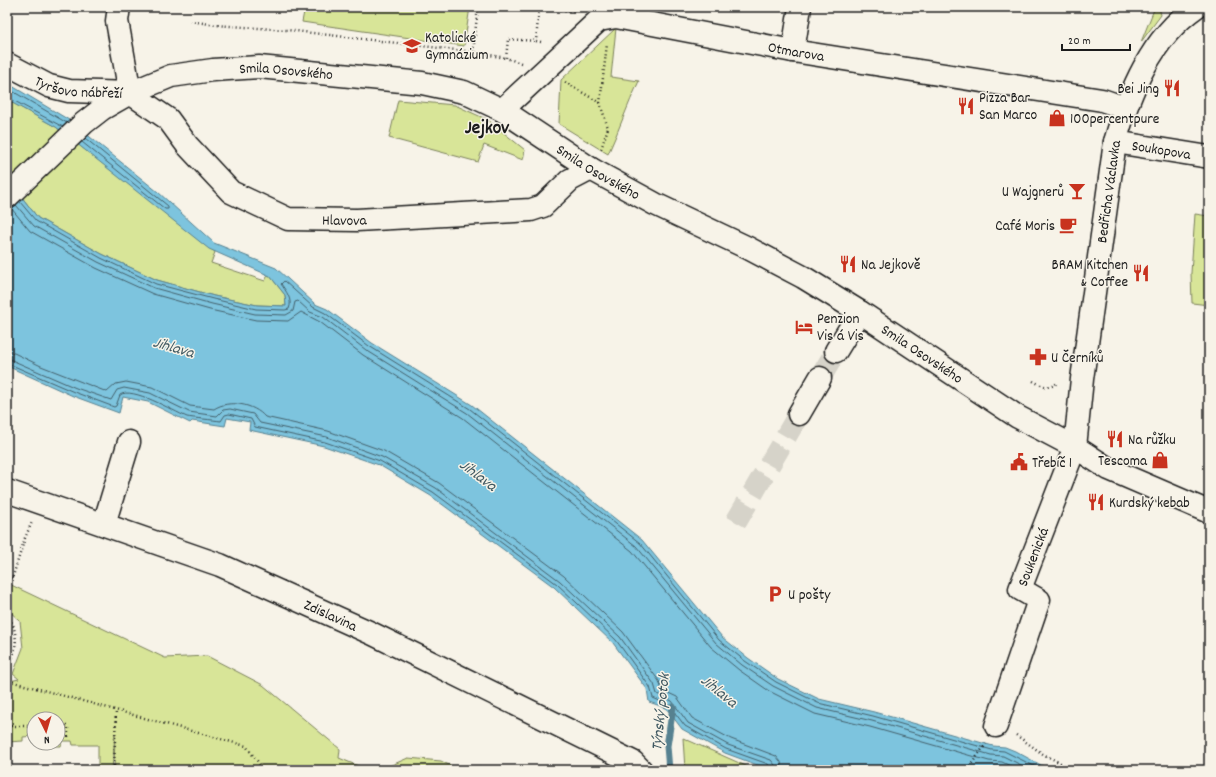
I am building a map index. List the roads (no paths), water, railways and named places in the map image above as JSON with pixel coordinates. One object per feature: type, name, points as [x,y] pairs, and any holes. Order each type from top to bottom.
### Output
[{"type":"street","points":[[119,7],[118,20],[130,93]]},
{"type":"street","points":[[793,51],[800,7]]},
{"type":"street","name":"Bedřicha Václavka","points":[[1075,447],[1082,379],[1115,142],[1125,108],[1150,57],[1188,9]]},
{"type":"street","name":"Otmarova","points":[[502,110],[537,66],[599,20],[616,17],[793,51],[1102,100],[1125,108]]},
{"type":"street","name":"Tyršovo nábřeží","points":[[7,64],[49,86],[69,91],[130,93]]},
{"type":"street","name":"Smila Osovského","points":[[7,197],[84,123],[102,109],[130,93],[171,76],[213,70],[259,67],[422,83],[464,92],[502,110],[591,169],[655,204],[748,248],[803,277],[860,312],[1018,417],[1075,447],[1109,469],[1209,512]]},
{"type":"street","name":"Hlavova","points":[[130,93],[168,120],[187,145],[231,192],[288,220],[357,220],[530,210],[543,206],[570,180],[591,169]]},
{"type":"street","name":"Soukopova","points":[[1115,142],[1209,157]]},
{"type":"street","points":[[836,350],[860,312]]},
{"type":"street","points":[[800,414],[820,378]]},
{"type":"street","points":[[104,524],[129,442]]},
{"type":"street","name":"Soukenická","points":[[992,734],[1039,600],[1020,589],[1075,447]]},
{"type":"street","name":"Zdislavina","points":[[7,491],[220,565],[371,633],[633,762],[641,770]]},
{"type":"water","name":"Jihlava","points":[[7,83],[69,120],[158,192],[214,243],[276,268],[315,304],[327,309],[372,343],[472,405],[642,540],[722,637],[778,679],[819,699],[874,712],[993,746],[1005,747],[1050,770],[771,770],[725,753],[682,729],[666,708],[649,702],[647,689],[613,643],[554,587],[431,496],[379,465],[324,446],[249,430],[250,422],[227,418],[225,426],[192,421],[190,423],[148,402],[123,397],[119,413],[73,396],[7,366],[7,178],[38,218],[102,254],[157,280],[214,296],[257,305],[286,306],[285,295],[270,276],[209,249],[56,127],[7,100]]},
{"type":"waterway","name":"Týnský potok","points":[[669,770],[667,746],[673,707]]},
{"type":"tunnel","points":[[820,378],[836,351]]},
{"type":"tunnel","points":[[736,522],[799,414]]},
{"type":"place","name":"Katolické Gymnázium","points":[[412,46]]},
{"type":"place","name":"Bei Jing","points":[[1172,88]]},
{"type":"place","name":"Pizza Bar San Marco","points":[[966,106]]},
{"type":"place","name":"100percentpure","points":[[1057,118]]},
{"type":"place","name":"U Wajgnerů","points":[[1077,191]]},
{"type":"place","name":"Café Moris","points":[[1068,225]]},
{"type":"place","name":"Na Jejkově","points":[[848,264]]},
{"type":"place","name":"BRAM Kitchen & Coffee","points":[[1141,273]]},
{"type":"place","name":"Penzion Vis á Vis","points":[[804,327]]},
{"type":"place","name":"U Černíků","points":[[1038,357]]},
{"type":"place","name":"Na růžku","points":[[1115,439]]},
{"type":"place","name":"Tescoma","points":[[1160,460]]},
{"type":"place","name":"Třebíč 1","points":[[1019,462]]},
{"type":"place","name":"Kurdský kebab","points":[[1096,502]]},
{"type":"place","name":"U pošty","points":[[775,594]]},
{"type":"district","name":"Jejkov","points":[[487,126]]}]
